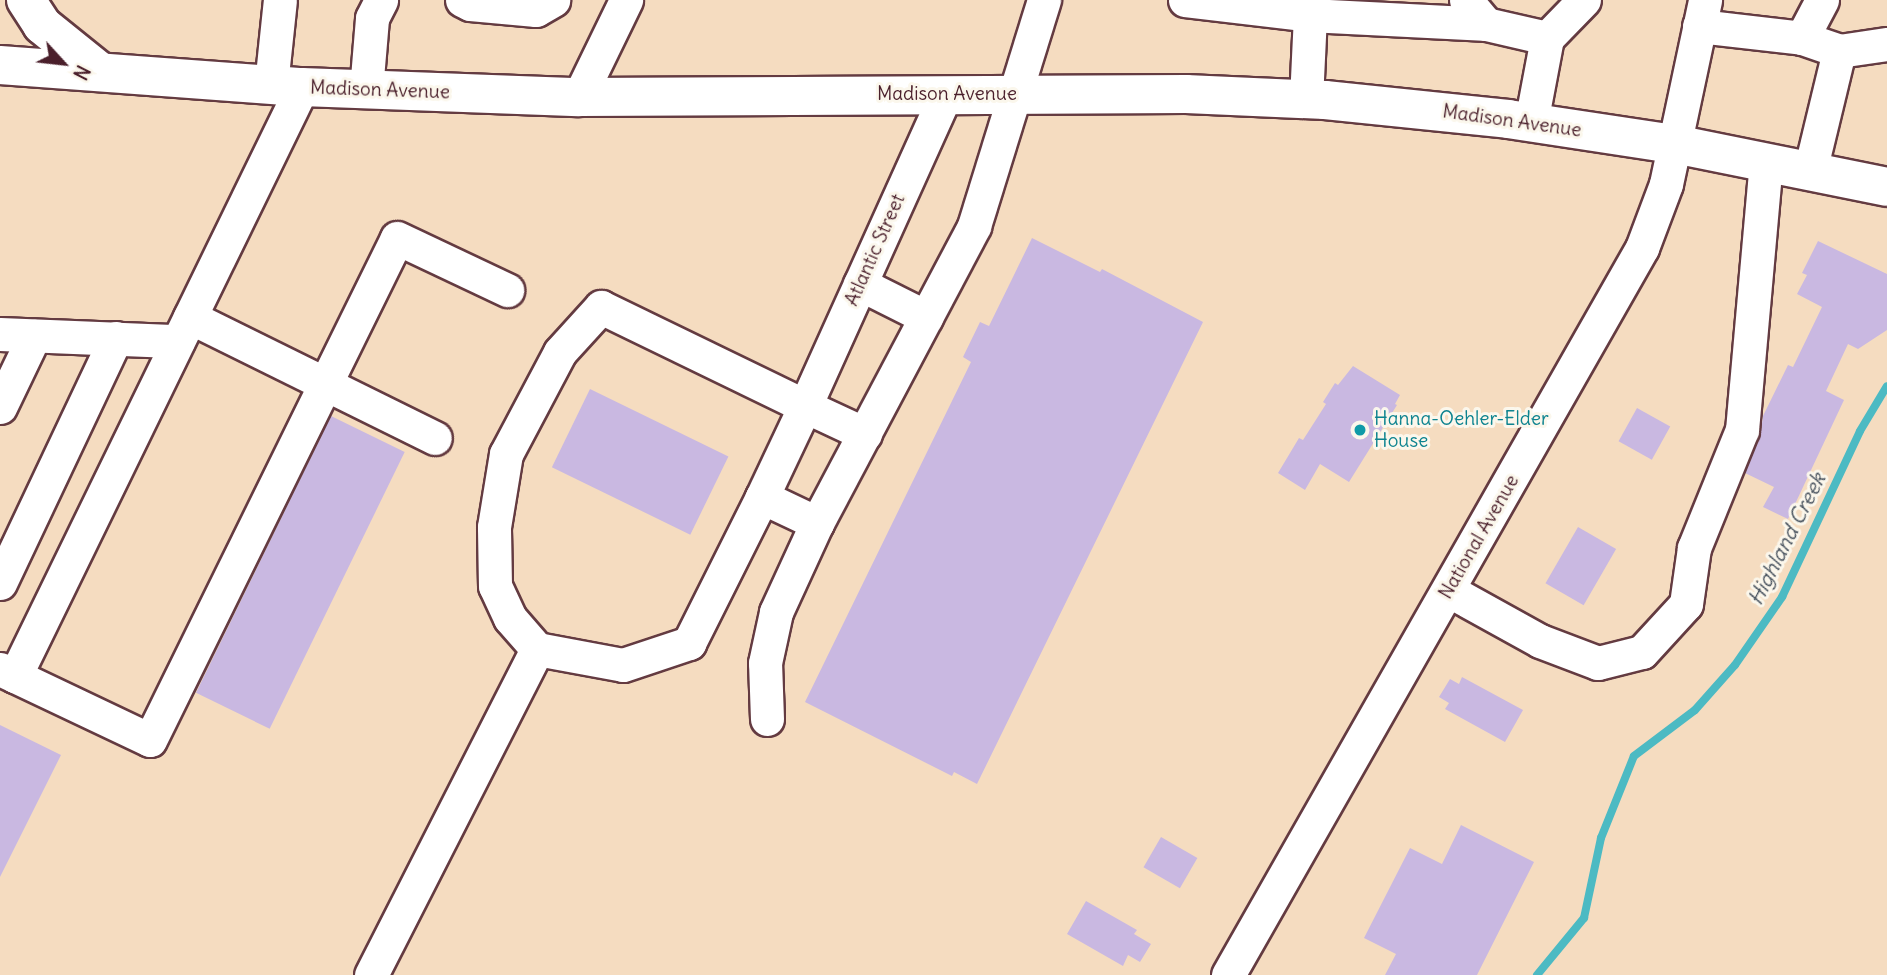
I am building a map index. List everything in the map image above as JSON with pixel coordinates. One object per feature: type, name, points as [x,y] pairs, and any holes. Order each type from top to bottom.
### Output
[{"type":"main road","points":[[26,0],[42,25],[99,71]]},
{"type":"main road","name":"Madison Avenue","points":[[0,65],[287,86],[579,97],[1013,94],[1306,99],[1531,123],[1674,144],[1887,187]]},
{"type":"street","points":[[280,0],[287,86],[184,329],[7,672],[150,740],[323,383],[397,238],[507,290]]},
{"type":"street","points":[[366,90],[372,18],[381,0]]},
{"type":"street","points":[[462,0],[471,4],[536,10],[553,0]]},
{"type":"street","points":[[579,97],[626,0]]},
{"type":"street","points":[[767,719],[765,663],[776,612],[817,523],[974,226],[1044,0]]},
{"type":"street","points":[[1185,0],[1269,5],[1310,15],[1476,12],[1547,38]]},
{"type":"street","points":[[1531,123],[1547,38],[1584,0]]},
{"type":"street","points":[[1801,38],[1822,0]]},
{"type":"street","points":[[1702,13],[1801,38],[1839,51],[1887,44]]},
{"type":"street","name":"National Avenue","points":[[1228,975],[1642,248],[1666,184],[1702,13]]},
{"type":"street","points":[[1306,99],[1310,15]]},
{"type":"street","points":[[1810,171],[1839,51]]},
{"type":"street","name":"Atlantic Street","points":[[537,649],[623,664],[689,643],[805,406],[946,94]]},
{"type":"street","points":[[1448,590],[1540,640],[1598,663],[1642,652],[1686,604],[1694,548],[1742,430],[1766,162]]},
{"type":"street","points":[[860,284],[926,317]]},
{"type":"street","points":[[371,975],[537,649],[510,618],[495,586],[494,527],[506,454],[560,352],[601,307],[865,434]]},
{"type":"street","points":[[0,334],[116,338],[184,329],[323,383],[435,438]]},
{"type":"street","points":[[0,407],[34,336]]},
{"type":"street","points":[[0,583],[116,338]]},
{"type":"street","points":[[762,497],[817,523]]},
{"type":"building","points":[[1032,238],[1100,272],[1102,269],[1203,322],[977,784],[954,772],[952,776],[805,702],[971,362],[963,357],[980,322],[989,326]]},
{"type":"building","points":[[1818,241],[1887,274],[1887,330],[1858,349],[1848,344],[1826,391],[1844,400],[1788,519],[1763,507],[1774,487],[1745,473],[1760,437],[1763,416],[1788,365],[1793,367],[1822,307],[1797,294],[1807,275],[1802,273]]},
{"type":"building","name":"Hanna-Oehler-Elder House","points":[[1353,366],[1400,395],[1395,404],[1397,405],[1349,482],[1320,464],[1305,490],[1278,473],[1299,438],[1303,440],[1326,404],[1323,402],[1335,383],[1338,385]]},
{"type":"building","points":[[590,389],[728,457],[690,535],[552,467]]},
{"type":"building","points":[[1637,408],[1670,426],[1652,460],[1619,441]]},
{"type":"building","points":[[331,416],[405,452],[270,729],[196,693]]},
{"type":"building","points":[[1578,527],[1616,549],[1584,605],[1546,583]]},
{"type":"building","points":[[1462,677],[1523,710],[1505,742],[1445,709],[1449,703],[1439,697],[1450,679],[1459,684]]},
{"type":"building","points":[[0,725],[61,755],[0,877]]},
{"type":"building","points":[[1461,825],[1534,862],[1477,975],[1385,975],[1396,954],[1364,938],[1410,848],[1442,864]]},
{"type":"building","points":[[1161,837],[1197,858],[1180,888],[1144,867]]},
{"type":"building","points":[[1086,901],[1137,930],[1134,934],[1151,944],[1140,962],[1128,955],[1123,966],[1067,934]]},
{"type":"waterway","name":"Highland Creek","points":[[1537,975],[1584,918],[1601,838],[1634,756],[1695,710],[1735,665],[1782,597],[1860,431],[1887,386]]},
{"type":"place","name":"Hanna-Oehler-Elder House","points":[[1360,430]]}]
